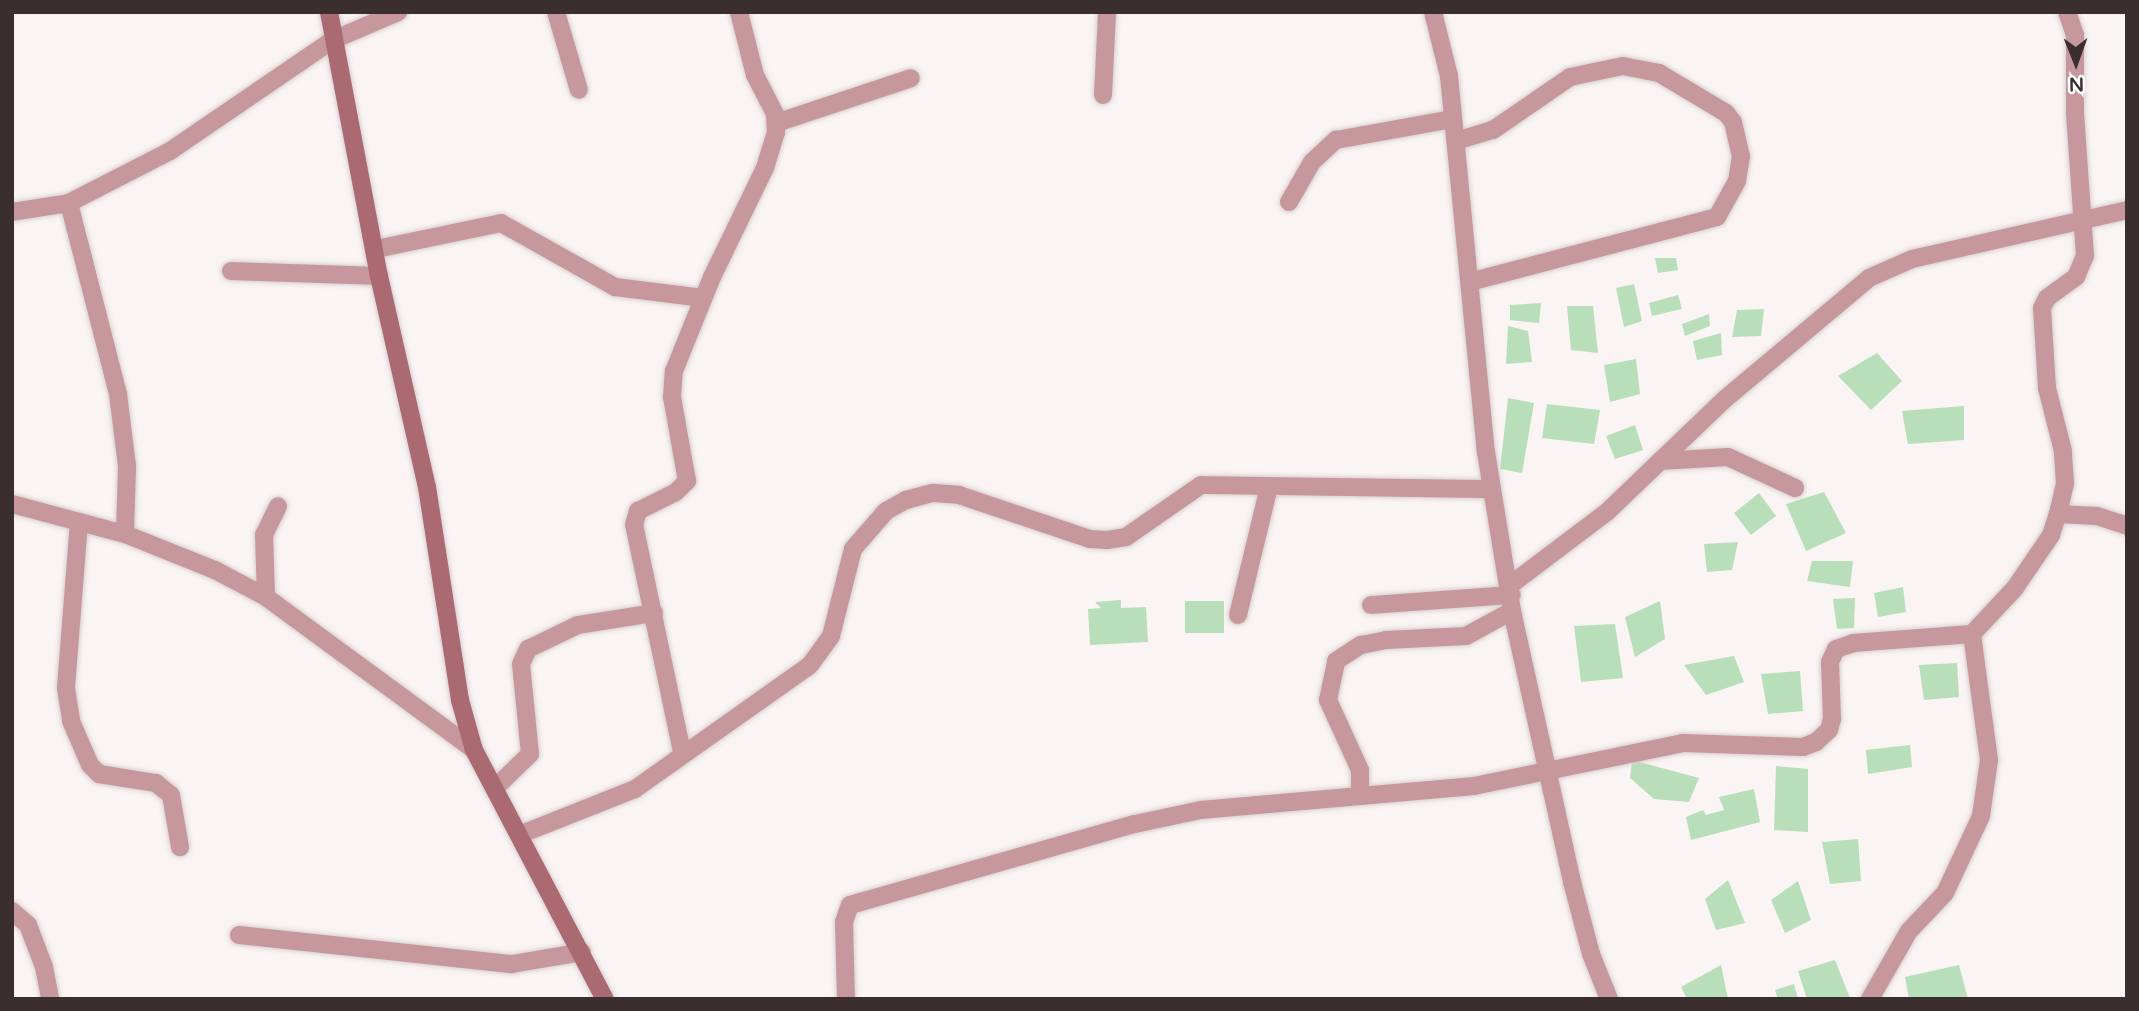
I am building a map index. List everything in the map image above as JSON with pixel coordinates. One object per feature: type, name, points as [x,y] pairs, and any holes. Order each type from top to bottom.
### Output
[{"type":"main road","points":[[329,12],[379,276],[427,487],[460,700],[474,750],[605,999]]},
{"type":"street","points":[[12,212],[69,203],[170,151],[333,40],[398,12]]},
{"type":"street","points":[[556,12],[579,90]]},
{"type":"street","points":[[682,752],[634,525],[638,511],[676,492],[687,481],[672,397],[674,371],[703,298],[765,168],[776,122],[755,75],[739,12]]},
{"type":"street","points":[[1103,95],[1107,12]]},
{"type":"street","points":[[1433,12],[1449,76],[1491,489],[1545,771],[1591,954],[1608,999]]},
{"type":"street","points":[[846,999],[844,922],[850,905],[1201,810],[1360,795],[1418,794],[1683,743],[1803,747],[1816,742],[1829,730],[1830,662],[1839,646],[1972,634],[2015,588],[2051,535],[2065,483],[2063,452],[2047,388],[2041,321],[2048,298],[2076,277],[2082,267],[2075,35],[2067,12]]},
{"type":"street","points":[[1456,141],[1493,130],[1570,77],[1623,66],[1659,73],[1726,113],[1733,122],[1741,156],[1735,188],[1717,217],[1470,282]]},
{"type":"street","points":[[776,122],[911,78]]},
{"type":"street","points":[[1289,202],[1312,162],[1336,140],[1453,119]]},
{"type":"street","points":[[69,203],[118,394],[127,466],[125,534]]},
{"type":"street","points":[[1360,795],[1360,770],[1328,700],[1336,660],[1361,645],[1386,640],[1466,636],[1607,512],[1725,399],[1869,278],[1912,259],[2127,210]]},
{"type":"street","points":[[376,249],[501,223],[615,287],[703,298]]},
{"type":"street","points":[[231,271],[379,276]]},
{"type":"street","points":[[1660,461],[1728,457],[1796,488]]},
{"type":"street","points":[[519,835],[626,794],[682,752],[724,730],[810,664],[831,636],[853,549],[886,511],[906,500],[933,493],[959,495],[1090,540],[1107,540],[1126,537],[1201,485],[1491,489]]},
{"type":"street","points":[[1238,614],[1269,487]]},
{"type":"street","points":[[12,505],[125,534],[215,570],[267,597],[474,750]]},
{"type":"street","points":[[267,597],[264,535],[278,506]]},
{"type":"street","points":[[2058,514],[2097,516],[2127,526]]},
{"type":"street","points":[[79,522],[66,688],[71,721],[90,765],[99,774],[156,783],[171,795],[180,848]]},
{"type":"street","points":[[1371,605],[1511,597]]},
{"type":"street","points":[[495,788],[530,754],[521,664],[528,649],[578,625],[654,613]]},
{"type":"street","points":[[1870,999],[1909,931],[1945,893],[1981,816],[1989,760],[1972,634]]},
{"type":"street","points":[[12,911],[29,925],[44,967],[50,999]]},
{"type":"street","points":[[239,935],[405,950],[482,963],[529,963],[582,952]]},
{"type":"building","points":[[1655,258],[1676,258],[1678,270],[1658,273]]},
{"type":"building","points":[[1634,284],[1642,321],[1624,327],[1616,288]]},
{"type":"building","points":[[1678,295],[1682,309],[1652,316],[1649,303]]},
{"type":"building","points":[[1541,303],[1539,323],[1510,320],[1510,305]]},
{"type":"building","points":[[1567,306],[1593,306],[1598,353],[1571,350]]},
{"type":"building","points":[[1764,309],[1761,336],[1732,337],[1737,310]]},
{"type":"building","points":[[1709,314],[1710,326],[1685,336],[1682,324]]},
{"type":"building","points":[[1508,326],[1528,331],[1532,362],[1506,364]]},
{"type":"building","points":[[1721,333],[1722,355],[1697,360],[1693,341]]},
{"type":"building","points":[[1877,353],[1902,381],[1871,410],[1838,376]]},
{"type":"building","points":[[1636,359],[1640,394],[1610,402],[1604,365]]},
{"type":"building","points":[[1508,398],[1534,403],[1522,473],[1500,469]]},
{"type":"building","points":[[1547,404],[1600,410],[1594,444],[1542,438]]},
{"type":"building","points":[[1964,406],[1964,440],[1908,444],[1902,411]]},
{"type":"building","points":[[1635,425],[1643,450],[1615,459],[1606,436]]},
{"type":"building","points":[[1824,492],[1846,533],[1806,551],[1786,504]]},
{"type":"building","points":[[1759,493],[1776,516],[1751,535],[1734,513]]},
{"type":"building","points":[[1738,542],[1732,570],[1707,572],[1704,544]]},
{"type":"building","points":[[1812,561],[1853,561],[1850,587],[1807,581]]},
{"type":"building","points":[[1903,587],[1906,612],[1878,617],[1874,593]]},
{"type":"building","points":[[1855,598],[1854,628],[1837,629],[1833,599]]},
{"type":"building","points":[[1121,600],[1121,608],[1146,607],[1148,642],[1090,645],[1088,609],[1101,608],[1095,602]]},
{"type":"building","points":[[1185,601],[1224,601],[1224,633],[1185,633]]},
{"type":"building","points":[[1660,601],[1665,639],[1635,657],[1625,617]]},
{"type":"building","points":[[1615,624],[1623,678],[1581,682],[1574,626]]},
{"type":"building","points":[[1734,656],[1744,682],[1706,695],[1684,665]]},
{"type":"building","points":[[1957,663],[1959,697],[1924,700],[1919,665]]},
{"type":"building","points":[[1800,671],[1803,711],[1768,714],[1761,674]]},
{"type":"building","points":[[1910,745],[1912,767],[1868,774],[1866,750]]},
{"type":"building","points":[[1632,760],[1699,778],[1689,802],[1654,799],[1630,778]]},
{"type":"building","points":[[1776,766],[1808,769],[1808,832],[1774,830]]},
{"type":"building","points":[[1754,789],[1760,822],[1691,840],[1686,817],[1703,810],[1706,815],[1724,810],[1719,797]]},
{"type":"building","points":[[1858,839],[1861,881],[1830,884],[1822,842]]},
{"type":"building","points":[[1728,880],[1745,923],[1716,930],[1705,899]]},
{"type":"building","points":[[1798,881],[1811,920],[1785,933],[1771,900]]},
{"type":"building","points":[[1835,960],[1850,998],[1807,999],[1798,971]]},
{"type":"building","points":[[1721,965],[1728,999],[1687,999],[1681,987]]},
{"type":"building","points":[[1959,965],[1968,999],[1909,999],[1905,977]]},
{"type":"building","points":[[1794,984],[1798,999],[1778,999],[1775,990]]}]
